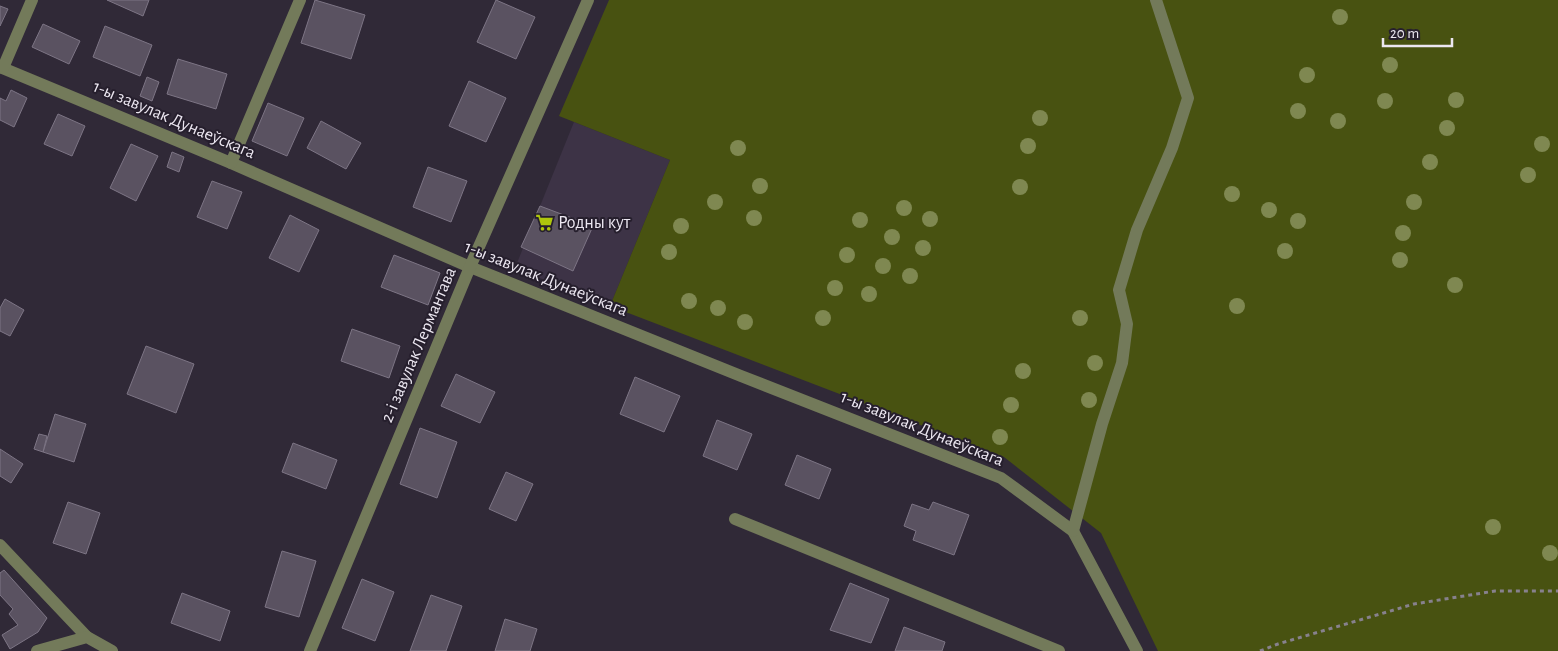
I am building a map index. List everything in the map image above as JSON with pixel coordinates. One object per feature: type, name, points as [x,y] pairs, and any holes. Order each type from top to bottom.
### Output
[{"type":"street","points":[[2,67],[32,0]]},
{"type":"street","points":[[231,163],[300,0]]},
{"type":"street","name":"2-і завулак Лермантава","points":[[310,651],[470,267],[588,0]]},
{"type":"street","points":[[1137,651],[1073,531],[1102,424],[1122,363],[1127,324],[1119,290],[1137,230],[1172,148],[1188,98],[1156,0]]},
{"type":"street","name":"1-ы завулак Дунаеўскага","points":[[2,67],[231,163],[470,267],[750,380],[1001,478],[1073,531]]},
{"type":"street","points":[[735,519],[1059,651]]},
{"type":"street","points":[[0,545],[87,637],[112,651]]},
{"type":"street","points":[[37,651],[87,637]]},
{"type":"path","points":[[1260,651],[1414,604],[1495,591],[1558,591]]},
{"type":"shaded area","points":[[574,122],[670,160],[610,306],[515,268]]},
{"type":"green space","points":[[609,0],[1558,0],[1558,651],[1158,651],[1101,533],[1004,457],[610,306],[670,160],[559,116]]},
{"type":"building","points":[[107,0],[149,0],[143,16]]},
{"type":"building","points":[[315,0],[365,15],[351,59],[301,43]]},
{"type":"building","points":[[496,0],[535,17],[516,59],[477,42]]},
{"type":"building","points":[[0,6],[8,9],[0,26]]},
{"type":"building","points":[[43,24],[80,41],[69,64],[32,47]]},
{"type":"building","points":[[105,26],[152,45],[140,76],[93,57]]},
{"type":"building","points":[[178,59],[227,74],[216,109],[167,94]]},
{"type":"building","points":[[147,77],[159,82],[152,101],[140,96]]},
{"type":"building","points":[[469,81],[506,98],[486,142],[449,126]]},
{"type":"building","points":[[11,90],[27,98],[14,127],[0,120],[0,98],[6,101]]},
{"type":"building","points":[[268,103],[304,118],[287,156],[252,141]]},
{"type":"building","points":[[58,114],[85,126],[72,156],[44,144]]},
{"type":"building","points":[[321,121],[361,143],[346,169],[307,148]]},
{"type":"building","points":[[131,144],[158,156],[136,201],[110,188]]},
{"type":"building","points":[[172,152],[184,157],[179,172],[167,167]]},
{"type":"building","points":[[428,167],[467,181],[451,222],[413,207]]},
{"type":"building","points":[[212,181],[242,192],[227,229],[197,217]]},
{"type":"building","points":[[540,206],[593,226],[573,271],[521,247]]},
{"type":"building","points":[[290,215],[319,230],[299,272],[269,258]]},
{"type":"building","points":[[394,255],[440,273],[428,305],[381,287]]},
{"type":"building","points":[[5,299],[24,310],[10,336],[0,331],[0,308]]},
{"type":"building","points":[[352,329],[400,346],[389,378],[341,361]]},
{"type":"building","points":[[146,346],[194,364],[176,413],[127,394]]},
{"type":"building","points":[[456,374],[495,392],[480,423],[441,406]]},
{"type":"building","points":[[635,377],[680,396],[664,432],[620,414]]},
{"type":"building","points":[[55,414],[86,424],[74,462],[43,452]]},
{"type":"building","points":[[717,420],[752,434],[737,470],[703,456]]},
{"type":"building","points":[[420,428],[457,442],[437,498],[400,484]]},
{"type":"building","points":[[39,434],[47,436],[43,452],[34,449]]},
{"type":"building","points":[[293,443],[337,460],[326,489],[282,472]]},
{"type":"building","points":[[0,449],[23,464],[11,483],[0,476]]},
{"type":"building","points":[[797,455],[831,469],[819,499],[785,485]]},
{"type":"building","points":[[506,472],[533,484],[516,521],[489,509]]},
{"type":"building","points":[[68,502],[100,513],[86,554],[53,543]]},
{"type":"building","points":[[933,502],[969,515],[954,555],[913,540],[916,531],[904,526],[912,504],[929,510]]},
{"type":"building","points":[[282,551],[316,561],[299,617],[265,607]]},
{"type":"building","points":[[4,570],[47,618],[38,632],[10,649],[2,635],[18,625],[9,614],[13,609],[0,595],[0,573]]},
{"type":"building","points":[[362,579],[394,592],[375,641],[342,628]]},
{"type":"building","points":[[850,583],[889,599],[871,643],[830,630]]},
{"type":"building","points":[[182,593],[230,611],[220,641],[171,623]]},
{"type":"building","points":[[431,595],[462,606],[446,651],[410,651]]},
{"type":"building","points":[[505,619],[537,629],[530,651],[495,651]]},
{"type":"building","points":[[904,627],[945,642],[942,651],[895,651]]},
{"type":"place","name":"Родны кут","points":[[544,223]]}]
